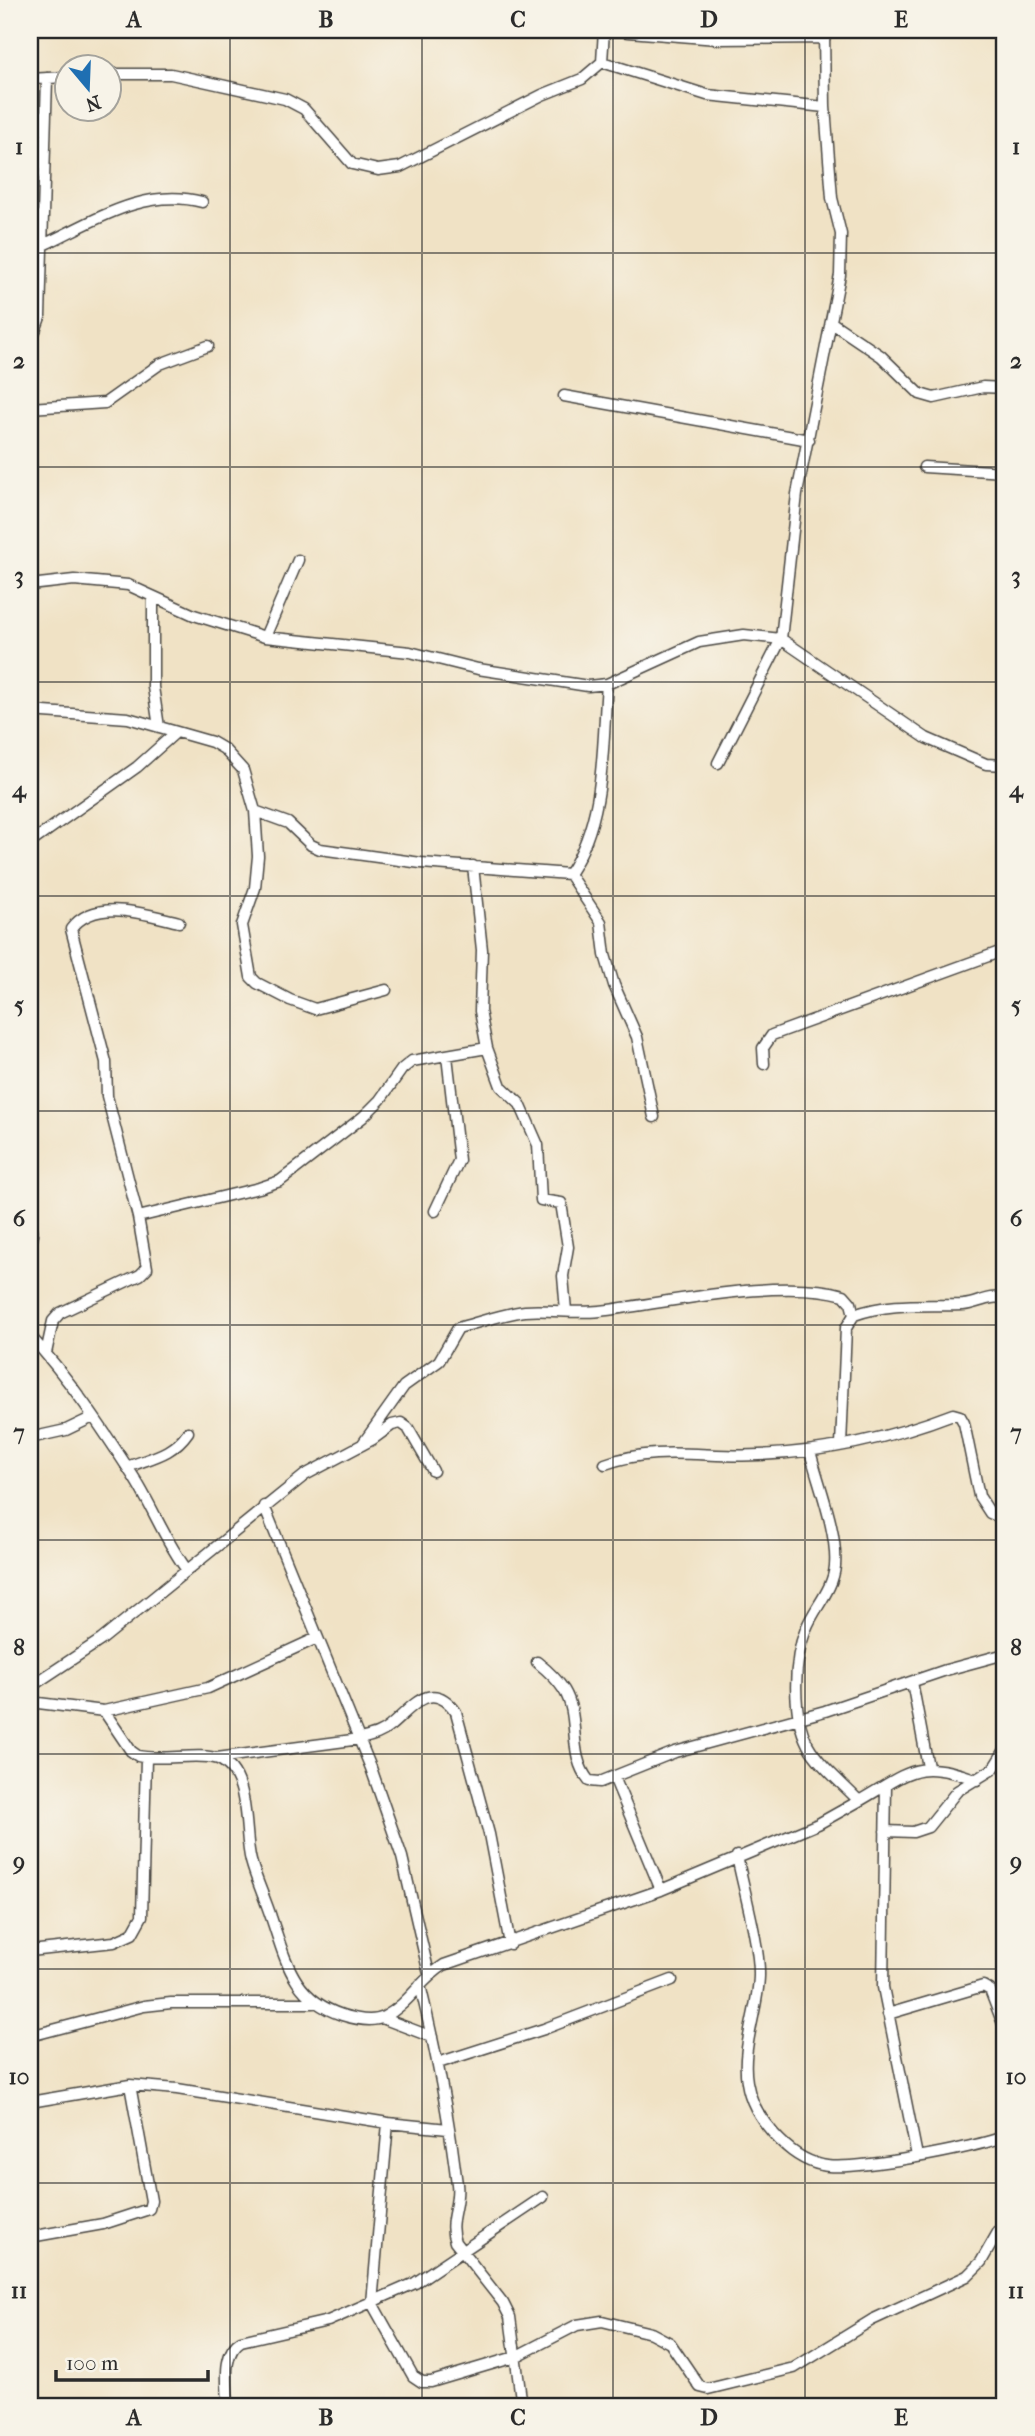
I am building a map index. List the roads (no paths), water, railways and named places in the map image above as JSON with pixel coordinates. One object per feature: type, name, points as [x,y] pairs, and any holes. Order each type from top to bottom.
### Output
[{"type":"street","points":[[122,74],[171,74],[285,99],[304,109],[352,164],[378,170],[400,167],[532,99],[582,79],[602,62],[604,30],[717,38],[825,34],[825,107],[832,198],[841,234],[840,275],[797,494],[781,639],[718,763]]},
{"type":"street","points":[[602,62],[707,94],[825,107]]},
{"type":"street","points":[[30,334],[35,331],[40,317],[45,244],[43,176],[47,78]]},
{"type":"street","points":[[30,79],[52,78]]},
{"type":"street","points":[[45,244],[127,205],[163,196],[202,202]]},
{"type":"street","points":[[832,323],[881,356],[920,394],[934,398],[983,387],[1005,388]]},
{"type":"street","points":[[30,408],[105,403],[160,365],[208,346]]},
{"type":"street","points":[[564,396],[809,440]]},
{"type":"street","points":[[924,467],[1005,472]]},
{"type":"street","points":[[265,637],[299,560]]},
{"type":"street","points":[[30,585],[74,580],[128,585],[153,598],[265,637],[410,652],[478,669],[558,684],[607,684],[699,642],[744,635],[781,639],[926,738],[986,764],[1005,765]]},
{"type":"street","points":[[153,598],[153,687],[159,727]]},
{"type":"street","points":[[569,874],[588,842],[596,813],[607,684]]},
{"type":"street","points":[[30,711],[128,718],[174,734],[212,742],[237,761],[243,770],[255,811],[258,856],[255,888],[242,925],[251,977],[279,995],[315,1009],[386,990]]},
{"type":"street","points":[[30,843],[137,767],[174,734]]},
{"type":"street","points":[[255,811],[288,824],[320,849],[569,874]]},
{"type":"street","points":[[473,866],[482,950],[480,1011],[487,1048],[502,1086],[520,1104],[538,1145],[541,1200],[561,1203],[568,1247],[562,1276],[566,1311]]},
{"type":"street","points":[[569,874],[601,922],[605,955],[614,985],[637,1037],[654,1117]]},
{"type":"street","points":[[46,1353],[53,1321],[60,1314],[140,1275],[147,1268],[138,1217],[107,1096],[106,1062],[71,929],[76,922],[113,910],[179,922]]},
{"type":"street","points":[[764,1064],[762,1048],[772,1035],[1005,950]]},
{"type":"street","points":[[138,1217],[280,1181],[305,1164],[380,1100],[402,1069],[412,1061],[487,1048]]},
{"type":"street","points":[[435,1211],[459,1160],[447,1056]]},
{"type":"street","points":[[30,1219],[33,1235],[30,1247]]},
{"type":"street","points":[[362,1445],[404,1386],[439,1361],[458,1328],[509,1314],[598,1311],[738,1293],[796,1289],[844,1295],[851,1303],[854,1315]]},
{"type":"street","points":[[841,1445],[846,1328],[854,1315],[899,1303],[967,1305],[992,1296],[1005,1299]]},
{"type":"street","points":[[32,1343],[46,1353],[93,1417],[127,1467],[170,1548],[187,1570]]},
{"type":"street","points":[[605,1464],[649,1453],[759,1455],[810,1451],[881,1439],[953,1415],[960,1416],[979,1496],[990,1513],[1005,1519]]},
{"type":"street","points":[[30,1438],[66,1430],[93,1417]]},
{"type":"street","points":[[30,1687],[101,1640],[305,1475],[362,1445],[392,1425],[401,1423],[408,1428],[433,1471]]},
{"type":"street","points":[[127,1467],[165,1455],[180,1444],[188,1432]]},
{"type":"street","points":[[810,1451],[835,1548],[835,1568],[805,1630],[796,1681],[797,1718],[809,1746],[859,1801]]},
{"type":"street","points":[[264,1506],[360,1739],[402,1857],[429,1975]]},
{"type":"street","points":[[30,1702],[104,1711],[208,1688],[237,1678],[317,1638]]},
{"type":"street","points":[[537,1662],[565,1692],[576,1757],[581,1771],[589,1781],[600,1782],[675,1752],[1004,1656]]},
{"type":"street","points":[[912,1682],[928,1767]]},
{"type":"street","points":[[104,1711],[131,1751],[146,1758],[217,1758],[360,1739],[380,1734],[424,1697],[439,1697],[450,1703],[456,1712],[489,1835],[510,1944]]},
{"type":"street","points":[[885,1831],[913,1832],[928,1826],[957,1791],[993,1769],[1005,1750]]},
{"type":"street","points":[[30,1951],[114,1942],[132,1934],[142,1916],[146,1758]]},
{"type":"street","points":[[217,1758],[238,1780],[251,1863],[281,1953],[296,1980],[314,2003]]},
{"type":"street","points":[[382,2018],[409,2000],[429,1975],[444,1965],[661,1890],[818,1824],[908,1773],[928,1767],[948,1769],[977,1780]]},
{"type":"street","points":[[614,1777],[661,1890]]},
{"type":"street","points":[[886,1785],[883,1987],[917,2156]]},
{"type":"street","points":[[737,1856],[759,1972],[757,2007],[749,2038],[747,2082],[757,2111],[771,2133],[819,2165],[831,2167],[976,2146],[1005,2136]]},
{"type":"street","points":[[438,2063],[544,2029],[672,1980]]},
{"type":"street","points":[[420,1985],[438,2063],[458,2188],[451,2231],[462,2253],[503,2302],[509,2317],[522,2406]]},
{"type":"street","points":[[888,2014],[983,1986],[990,1990],[1005,2029]]},
{"type":"street","points":[[30,2036],[144,2006],[171,2003],[314,2003],[357,2020],[382,2018],[432,2037]]},
{"type":"street","points":[[30,2102],[130,2085],[177,2089],[388,2123],[449,2129]]},
{"type":"street","points":[[30,2237],[103,2224],[149,2209],[151,2201],[130,2085]]},
{"type":"street","points":[[388,2123],[372,2303],[413,2376],[422,2382],[431,2382],[515,2357],[577,2325],[601,2321],[652,2333],[670,2343],[700,2387],[708,2389],[794,2368],[872,2320],[967,2276],[981,2262],[1005,2220]]},
{"type":"street","points":[[228,2406],[228,2355],[240,2341],[328,2321],[415,2283],[543,2197]]}]
